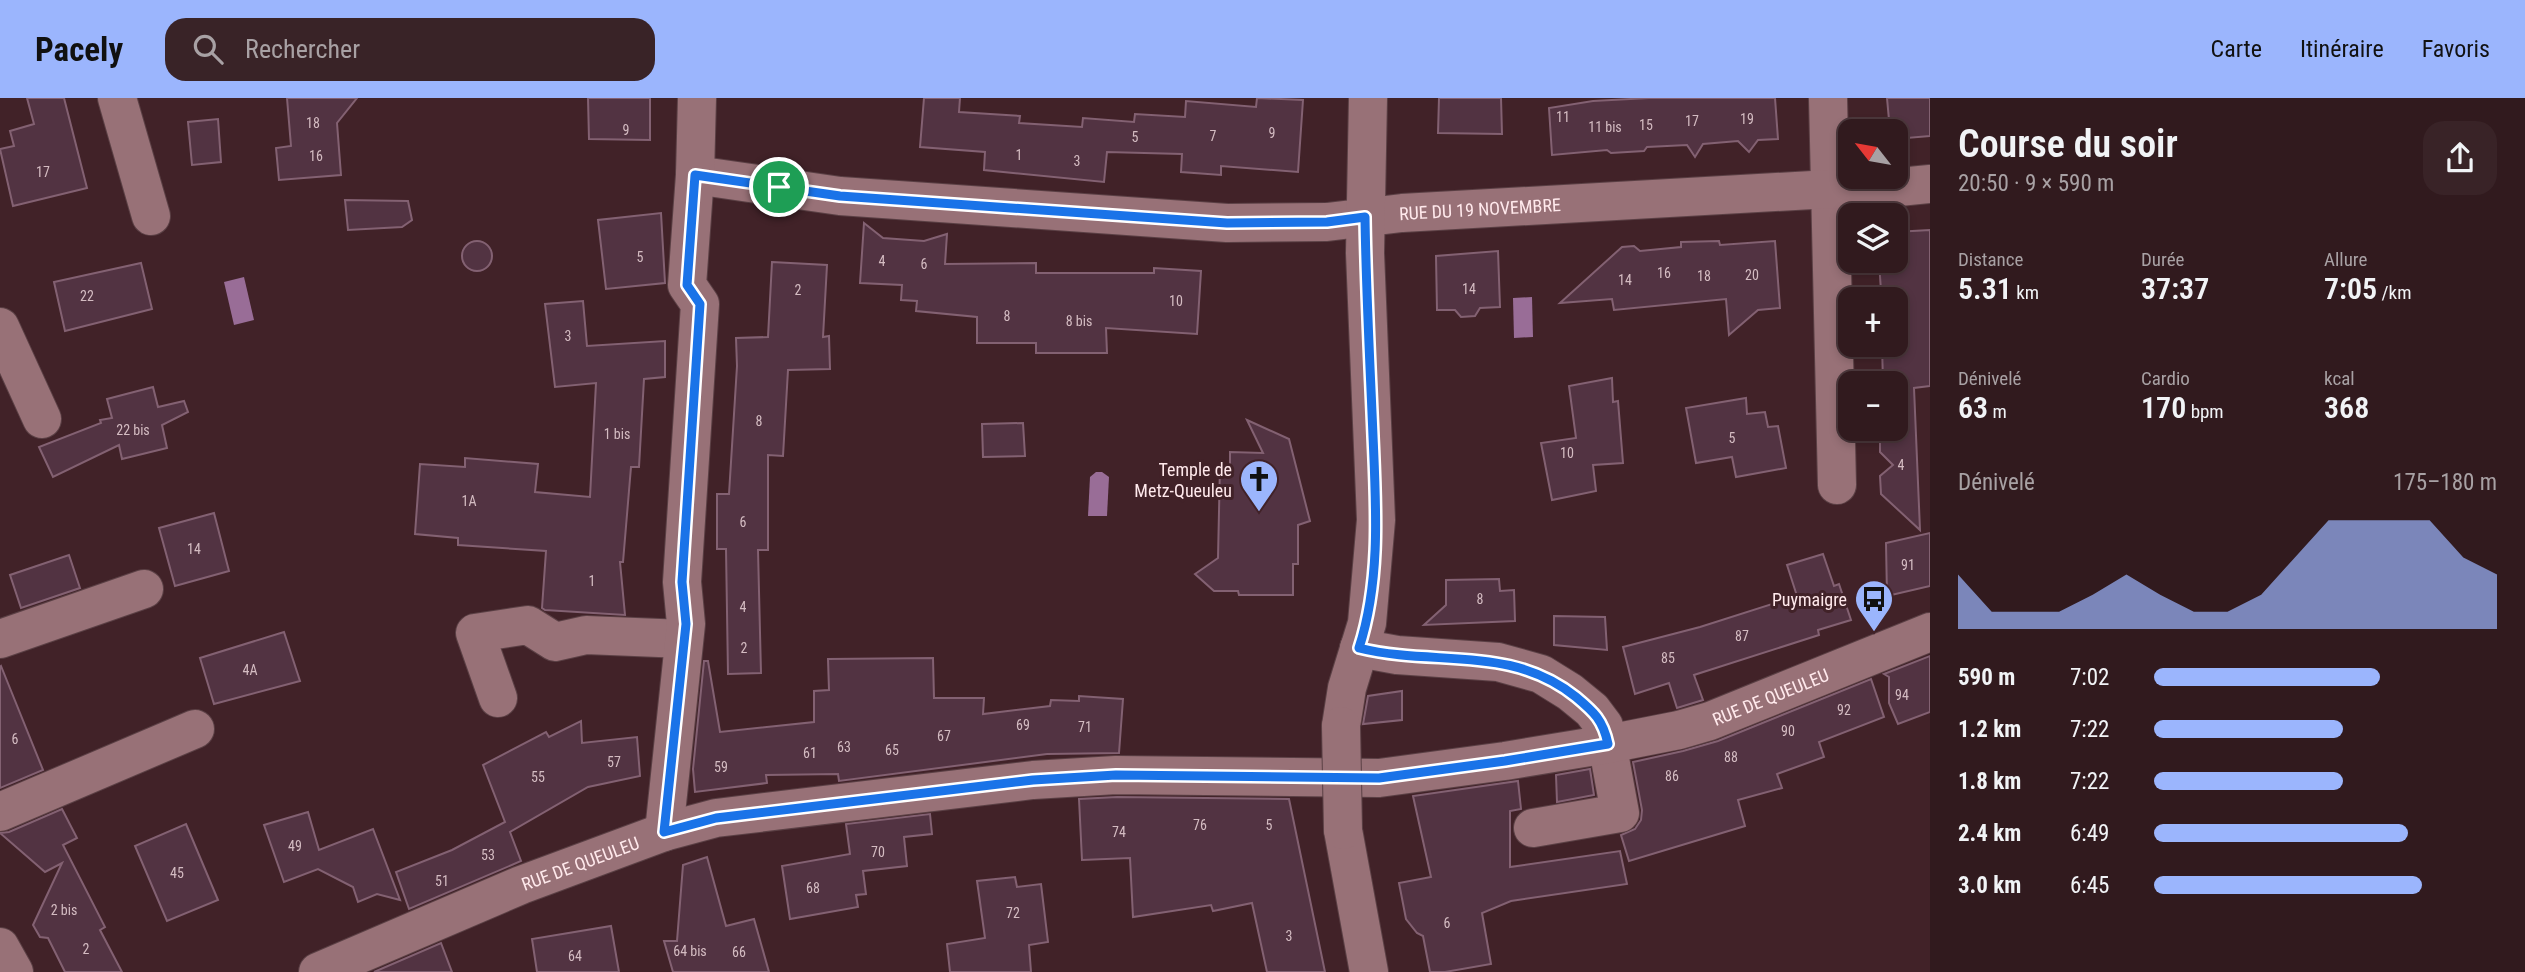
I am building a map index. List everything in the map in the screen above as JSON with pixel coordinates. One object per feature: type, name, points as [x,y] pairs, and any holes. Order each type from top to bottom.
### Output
[{"type":"street","points":[[117,98],[152,216]]},
{"type":"street","points":[[664,832],[686,624],[682,582],[700,304],[687,285],[695,175],[697,98]]},
{"type":"street","points":[[1368,98],[1365,217],[1376,520],[1367,623],[1347,688],[1341,726],[1342,830],[1369,972]]},
{"type":"street","points":[[1828,98],[1837,485]]},
{"type":"street","name":"RUE DU 19 NOVEMBRE","points":[[695,175],[840,196],[1227,223],[1327,222],[1365,217],[1830,189],[1870,190],[1930,184]]},
{"type":"street","points":[[0,327],[43,419]]},
{"type":"street","points":[[0,639],[144,589]]},
{"type":"street","points":[[498,698],[475,633],[528,625],[555,642],[586,635],[684,639]]},
{"type":"street","name":"RUE DE QUEULEU","points":[[318,972],[521,886],[664,832],[716,818],[1033,780],[1116,775],[1379,778],[1505,761],[1608,744],[1710,722],[1930,632]]},
{"type":"street","points":[[1359,648],[1390,655],[1498,662],[1541,674],[1592,710],[1604,726],[1620,813],[1533,828]]},
{"type":"street","points":[[0,812],[195,729]]},
{"type":"street","points":[[0,947],[14,972]]},
{"type":"shaded area","points":[[244,277],[254,320],[234,325],[224,282]]},
{"type":"shaded area","points":[[1532,297],[1533,337],[1514,338],[1513,298]]},
{"type":"shaded area","points":[[1096,472],[1102,472],[1109,477],[1107,516],[1088,516],[1090,477]]},
{"type":"building","points":[[27,98],[64,98],[87,188],[13,206],[0,149],[14,146],[10,131],[34,124]]},
{"type":"building","points":[[287,98],[357,98],[337,123],[341,175],[279,180],[276,148],[291,146]]},
{"type":"building","points":[[588,98],[650,98],[650,140],[589,139]]},
{"type":"building","points":[[924,98],[960,98],[959,112],[1020,116],[1019,123],[1082,127],[1083,118],[1134,122],[1135,114],[1185,117],[1186,101],[1256,107],[1257,98],[1303,100],[1298,172],[1221,166],[1221,175],[1181,172],[1182,154],[1107,152],[1104,182],[984,170],[985,152],[920,147]]},
{"type":"building","points":[[1439,98],[1501,98],[1502,134],[1438,133]]},
{"type":"building","points":[[1775,98],[1778,139],[1758,140],[1749,152],[1738,141],[1703,144],[1695,157],[1687,145],[1647,147],[1644,151],[1611,153],[1607,150],[1552,155],[1549,108],[1593,101]]},
{"type":"building","points":[[1887,98],[1930,98],[1930,136],[1908,138],[1908,119],[1889,119]]},
{"type":"building","points":[[218,119],[221,162],[192,165],[188,122]]},
{"type":"building","points":[[345,200],[408,201],[412,220],[402,227],[348,230]]},
{"type":"building","points":[[661,213],[665,283],[606,289],[598,220]]},
{"type":"building","points":[[864,223],[883,238],[924,241],[947,234],[945,264],[1036,263],[1036,273],[1154,273],[1154,268],[1201,271],[1197,334],[1106,328],[1107,353],[1036,353],[1036,343],[977,343],[977,317],[916,311],[917,301],[901,300],[902,285],[860,283]]},
{"type":"building","points":[[1930,230],[1930,386],[1914,388],[1920,530],[1881,494],[1880,476],[1893,465],[1880,452],[1880,441],[1908,441],[1908,371],[1883,371],[1882,357],[1908,357],[1908,287],[1881,287],[1880,273],[1908,273],[1908,231]]},
{"type":"building","points":[[477,241],[488,245],[492,256],[488,267],[477,271],[466,267],[462,256],[466,245]]},
{"type":"building","points":[[1719,241],[1720,245],[1775,241],[1780,308],[1758,310],[1729,335],[1726,299],[1614,310],[1612,299],[1560,303],[1622,247],[1634,246],[1640,251],[1681,247],[1681,242]]},
{"type":"building","points":[[1498,251],[1500,307],[1480,308],[1475,316],[1461,317],[1455,310],[1437,310],[1436,256]]},
{"type":"building","points":[[772,262],[827,265],[823,337],[829,336],[830,369],[788,370],[783,456],[768,455],[768,550],[758,550],[761,673],[728,674],[726,549],[717,549],[717,494],[729,494],[737,366],[736,338],[768,337]]},
{"type":"building","points":[[141,263],[152,309],[65,331],[54,282]]},
{"type":"building","points":[[583,301],[587,346],[665,341],[665,377],[644,379],[639,467],[631,467],[623,562],[620,562],[625,615],[542,608],[546,551],[458,545],[458,538],[415,534],[420,464],[465,467],[465,458],[538,464],[535,492],[590,497],[596,383],[555,387],[545,304]]},
{"type":"building","points":[[1612,378],[1613,402],[1618,401],[1623,463],[1593,465],[1596,491],[1552,500],[1541,443],[1576,438],[1569,386]]},
{"type":"building","points":[[153,387],[158,407],[184,401],[188,412],[162,425],[167,448],[122,459],[119,445],[53,477],[39,447],[101,423],[100,420],[112,418],[107,399]]},
{"type":"building","points":[[1746,398],[1747,414],[1765,412],[1768,427],[1778,426],[1786,468],[1736,477],[1732,457],[1696,463],[1686,408]]},
{"type":"building","name":"Temple de Metz-Queuleu","points":[[1247,420],[1289,439],[1310,521],[1298,525],[1298,564],[1293,564],[1293,595],[1239,595],[1238,591],[1214,591],[1195,574],[1218,558],[1220,465],[1230,465],[1230,452],[1263,453]]},
{"type":"building","points":[[1023,423],[1025,456],[983,457],[982,424]]},
{"type":"building","points":[[214,513],[229,571],[175,586],[159,528]]},
{"type":"building","points":[[1930,533],[1930,586],[1887,596],[1886,543]]},
{"type":"building","points":[[1823,554],[1834,586],[1839,584],[1851,620],[1818,630],[1819,635],[1694,675],[1703,700],[1677,708],[1669,683],[1635,694],[1623,647],[1700,627],[1797,596],[1787,565]]},
{"type":"building","points":[[69,555],[80,588],[21,608],[10,575]]},
{"type":"building","points":[[1499,579],[1500,591],[1514,590],[1515,621],[1424,625],[1446,605],[1446,580]]},
{"type":"building","points":[[1554,616],[1605,617],[1607,650],[1554,645]]},
{"type":"building","points":[[284,632],[300,681],[214,704],[200,658]]},
{"type":"building","points":[[1930,656],[1930,712],[1898,724],[1889,703],[1889,677],[1884,674]]},
{"type":"building","points":[[933,658],[934,698],[984,698],[983,714],[1050,706],[1051,700],[1079,701],[1079,696],[1123,699],[1119,753],[1047,754],[839,781],[838,774],[766,775],[767,783],[695,792],[693,769],[704,661],[708,661],[720,732],[814,722],[814,691],[829,690],[828,659]]},
{"type":"building","points":[[0,667],[43,770],[0,788]]},
{"type":"building","points":[[1871,679],[1884,717],[1819,742],[1824,757],[1777,774],[1782,788],[1738,800],[1745,826],[1629,861],[1621,835],[1635,829],[1641,820],[1642,810],[1633,762],[1718,741]]},
{"type":"building","points":[[1402,691],[1402,720],[1363,724],[1368,696]]},
{"type":"building","points":[[581,721],[582,743],[637,737],[640,776],[588,787],[510,832],[521,861],[409,909],[396,872],[452,850],[505,822],[483,765],[546,732],[549,737]]},
{"type":"building","points":[[1590,769],[1594,795],[1557,802],[1556,775]]},
{"type":"building","points":[[1518,781],[1521,809],[1510,811],[1510,867],[1620,851],[1627,884],[1511,901],[1482,913],[1491,964],[1430,972],[1423,936],[1417,933],[1406,919],[1399,883],[1431,877],[1413,796]]},
{"type":"building","points":[[1079,799],[1289,799],[1325,972],[1267,972],[1252,903],[1213,911],[1211,905],[1133,917],[1130,858],[1082,860]]},
{"type":"building","points":[[62,809],[77,838],[63,845],[105,927],[100,930],[122,972],[65,972],[48,938],[40,937],[33,925],[62,863],[45,872],[0,833],[9,832]]},
{"type":"building","points":[[308,812],[319,850],[373,829],[400,900],[377,894],[358,902],[353,887],[318,869],[284,882],[264,825]]},
{"type":"building","points":[[930,814],[932,834],[904,837],[907,866],[863,871],[866,894],[856,895],[858,907],[790,919],[782,866],[850,854],[846,824]]},
{"type":"building","points":[[186,824],[218,900],[167,921],[135,846]]},
{"type":"building","points":[[707,857],[726,926],[754,919],[769,972],[673,972],[664,941],[677,941],[683,865]]},
{"type":"building","points":[[1015,877],[1017,887],[1041,884],[1048,942],[1029,945],[1031,972],[950,972],[947,944],[985,938],[977,881]]},
{"type":"building","points":[[611,926],[619,972],[537,972],[532,939]]},
{"type":"building","points":[[441,943],[452,972],[374,972]]},
{"type":"place","name":"Temple de Metz-Queuleu","points":[[1259,513]]},
{"type":"place","name":"Puymaigre","points":[[1874,633]]},
{"type":"route","points":[[695,175],[779,187],[840,196],[1227,223],[1327,222],[1365,217],[1376,520],[1371,598],[1359,648],[1383,654],[1498,662],[1541,674],[1592,710],[1604,726],[1608,744],[1379,778],[1116,775],[1033,780],[751,813],[716,818],[664,832],[686,624],[682,582],[700,304],[687,285],[695,175]]}]
